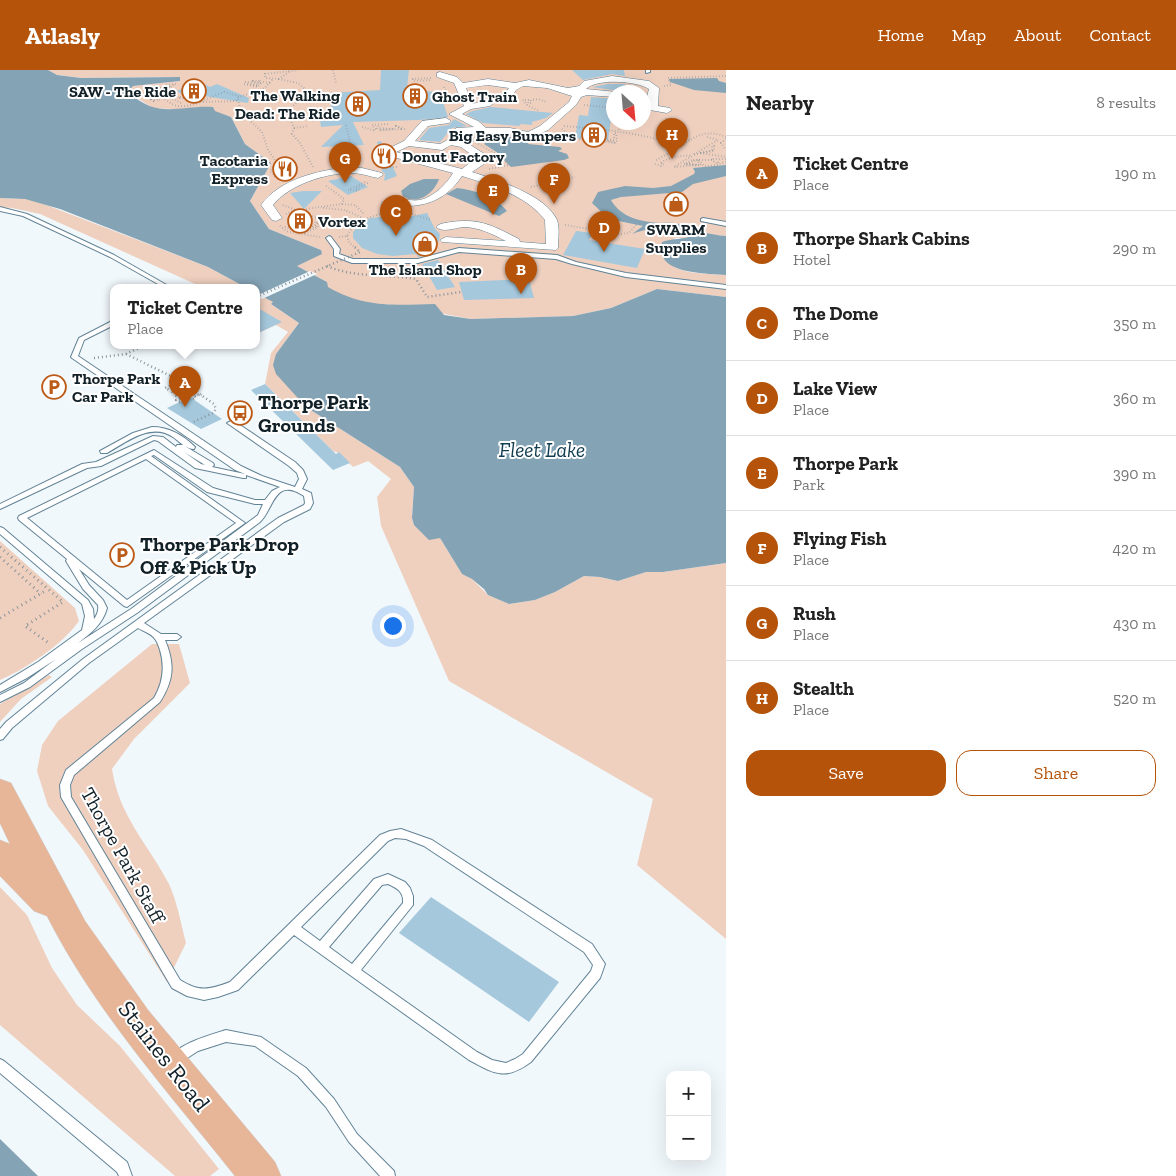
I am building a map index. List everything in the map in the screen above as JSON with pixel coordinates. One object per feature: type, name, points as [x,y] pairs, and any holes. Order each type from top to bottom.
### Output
[{"type":"main road","name":"Staines Road","points":[[0,792],[17,828],[74,932],[135,1022],[261,1176]]},
{"type":"main road","name":"Staines Road","points":[[0,854],[74,932]]},
{"type":"street","points":[[440,75],[454,77],[459,81],[462,97],[469,107]]},
{"type":"street","points":[[408,143],[442,147],[460,130],[510,131],[529,135],[550,123],[587,83],[612,79],[649,85]]},
{"type":"street","points":[[459,86],[488,82],[515,86],[533,84],[577,94],[606,94]]},
{"type":"street","points":[[446,240],[528,247],[554,252],[552,223],[539,206],[515,192],[461,172],[386,152],[408,143],[425,123],[450,118],[469,107],[487,104],[493,99],[506,98],[515,86]]},
{"type":"street","points":[[651,104],[653,108],[667,110]]},
{"type":"street","points":[[450,118],[460,130]]},
{"type":"street","points":[[450,118],[475,123],[483,130]]},
{"type":"street","points":[[449,142],[466,141],[483,130]]},
{"type":"street","points":[[387,207],[421,203],[428,200],[443,192],[461,172],[480,162],[482,157],[466,141]]},
{"type":"street","points":[[276,218],[267,205],[272,197],[300,183],[348,169],[378,175]]},
{"type":"street","points":[[442,227],[464,224],[480,225],[528,247]]},
{"type":"lane","points":[[0,210],[25,215],[34,219],[112,256],[162,284]]},
{"type":"lane","points":[[703,220],[726,224]]},
{"type":"lane","points":[[332,238],[337,250],[336,255],[352,261],[418,261],[459,250],[554,252],[574,263],[626,276],[726,287]]},
{"type":"lane","points":[[0,736],[9,725],[86,661],[281,520],[307,507],[310,499],[304,492],[259,478],[238,468],[75,359],[76,348],[81,339],[110,324]]},
{"type":"lane","points":[[66,469],[104,456],[152,433],[165,437],[205,463],[280,490],[295,489],[304,479],[296,468],[231,423]]},
{"type":"lane","points":[[104,451],[142,432],[161,429],[167,430],[230,472]]},
{"type":"lane","points":[[0,507],[86,466],[98,464],[152,438],[160,439],[198,466],[243,476]]},
{"type":"lane","points":[[146,456],[241,523],[127,604],[22,518],[146,456],[154,452],[210,490],[255,502],[268,502]]},
{"type":"lane","points":[[0,699],[27,685],[79,647],[134,611],[250,525],[262,514],[272,495],[280,490]]},
{"type":"lane","points":[[0,530],[85,602],[90,609],[90,622],[79,647]]},
{"type":"lane","points":[[0,688],[15,682],[85,634],[102,616],[103,609],[100,601],[86,588],[67,555]]},
{"type":"lane","points":[[138,623],[159,637],[177,636]]},
{"type":"lane","name":"Thorpe Park Staff","points":[[159,637],[166,652],[168,675],[166,688],[157,700],[70,772],[65,785],[66,797],[176,984],[188,992],[201,996],[217,993],[234,986],[293,928]]},
{"type":"lane","points":[[402,832],[428,843],[588,948],[599,964],[596,974],[527,1058],[515,1067],[496,1068],[473,1056],[321,948],[293,928],[384,838],[391,833],[402,832]]},
{"type":"lane","points":[[321,948],[378,882],[388,879],[408,891],[410,897],[408,905],[353,970]]},
{"type":"lane","points":[[169,1064],[195,1046],[226,1036],[257,1041],[302,1072],[330,1102],[353,1138],[389,1176]]},
{"type":"lane","points":[[0,1065],[122,1167],[126,1176]]},
{"type":"path","points":[[279,80],[265,78],[265,74],[276,71],[289,72],[298,70]]},
{"type":"path","points":[[333,70],[336,83]]},
{"type":"path","points":[[672,85],[668,78],[726,76]]},
{"type":"path","points":[[258,80],[261,81],[253,81],[261,83],[246,82],[260,84],[245,82],[258,86],[243,84],[257,87],[263,82],[270,83]]},
{"type":"path","points":[[237,101],[237,98],[265,88],[272,80]]},
{"type":"path","points":[[237,101],[199,102],[182,104],[169,96],[163,97],[154,94],[148,93],[150,90],[164,90],[176,84],[165,85],[169,87],[164,89],[162,86],[159,86],[162,89],[156,86],[158,89],[148,90],[146,94],[156,95],[147,98],[158,96],[149,99],[154,102],[152,99],[160,100],[155,98],[159,97],[175,105],[188,105],[199,102],[224,92],[240,97]]},
{"type":"path","points":[[440,93],[443,99],[449,97]]},
{"type":"path","points":[[577,94],[606,105]]},
{"type":"path","points":[[538,110],[528,106],[523,100],[529,100],[528,103],[531,103],[531,100],[538,99],[547,102]]},
{"type":"path","points":[[237,101],[242,116],[260,131],[265,138],[267,148],[274,156],[276,162],[270,171],[275,177]]},
{"type":"path","points":[[313,121],[309,114],[318,118],[324,118]]},
{"type":"path","points":[[550,123],[575,128],[606,129]]},
{"type":"path","points":[[364,127],[374,131],[406,130],[396,126],[401,129],[379,130],[394,129],[379,128],[378,126],[376,130],[372,125],[388,124]]},
{"type":"path","points":[[346,125],[349,140],[355,153]]},
{"type":"path","points":[[294,128],[308,126]]},
{"type":"path","points":[[562,129],[568,135],[557,138],[569,138],[555,140],[574,139],[617,142],[605,140],[617,141],[616,133],[614,133],[614,140],[571,138]]},
{"type":"path","points":[[619,130],[660,139],[681,146]]},
{"type":"path","points":[[726,150],[721,143],[726,138],[718,132],[709,131],[700,134],[655,162],[661,166],[664,164],[660,163],[671,156],[684,155],[692,156],[674,167],[701,165],[697,160],[685,164],[699,165],[686,166],[684,164],[697,160],[712,160],[699,160],[704,166],[718,165],[711,159],[726,159]]},
{"type":"path","points":[[663,132],[690,140]]},
{"type":"path","points":[[707,137],[718,140],[693,155],[712,150],[712,146],[714,146],[714,151],[701,153],[726,159]]},
{"type":"path","points":[[466,141],[500,156],[508,165],[489,169]]},
{"type":"path","points":[[515,192],[550,181],[575,176]]},
{"type":"path","points":[[328,187],[334,185]]},
{"type":"path","points":[[342,204],[355,205],[364,214]]},
{"type":"path","points":[[260,295],[360,252],[349,242],[347,236],[350,227],[363,218],[387,207],[425,218],[442,227]]},
{"type":"path","points":[[319,208],[345,210],[363,218]]},
{"type":"path","points":[[276,218],[286,219],[281,224],[286,225],[285,228],[301,232],[304,230],[288,226],[304,228],[305,232],[308,233],[318,227],[316,225],[308,230],[306,229],[325,221],[323,216],[320,217],[318,223],[315,223],[317,218],[310,214]]},
{"type":"path","points":[[552,223],[621,234],[629,233],[637,224]]},
{"type":"path","points":[[332,238],[347,236]]},
{"type":"path","points":[[327,266],[340,272],[416,279],[427,297],[461,292]]},
{"type":"path","points":[[75,359],[126,354],[137,349]]},
{"type":"path","points":[[126,354],[180,381],[214,404],[216,409],[213,413],[186,426]]},
{"type":"path","points":[[179,402],[189,396],[176,400],[192,392],[190,391],[178,397],[175,395],[187,389],[185,388],[174,393],[171,391],[183,386],[181,384],[169,390],[165,388],[180,381]]},
{"type":"path","points":[[193,399],[196,397],[191,394],[202,395]]},
{"type":"path","points":[[0,547],[63,602],[25,626],[52,645]]},
{"type":"path","points":[[0,557],[41,594]]},
{"type":"path","points":[[0,618],[45,591]]},
{"type":"shaded area","points":[[48,70],[726,70],[726,236],[693,234],[687,238],[675,238],[662,255],[667,262],[682,270],[726,275],[726,297],[657,289],[611,308],[573,316],[471,319],[396,305],[367,304],[342,296],[327,287],[327,282],[314,275],[271,304],[299,323],[276,354],[306,407],[400,467],[414,487],[412,518],[414,525],[426,535],[440,538],[462,574],[472,579],[488,595],[509,604],[535,600],[555,592],[584,576],[618,581],[646,572],[663,572],[726,563],[726,939],[637,865],[653,799],[449,681],[381,526],[377,497],[391,479],[368,461],[353,467],[339,453],[333,451],[265,384],[271,353],[288,332],[276,325],[260,332],[260,291],[307,271],[296,266],[321,250],[269,229],[250,201],[271,163],[245,144],[231,117],[200,107],[188,110],[153,108],[127,92],[133,86],[180,81],[180,77],[81,78],[57,75]]},
{"type":"shaded area","points":[[0,198],[25,199],[41,203],[208,267],[240,284],[195,284],[40,214],[0,207]]},
{"type":"shaded area","points":[[0,541],[75,608],[79,621],[54,647],[21,669],[0,680]]},
{"type":"shaded area","points":[[152,644],[179,644],[190,683],[134,739],[112,769],[121,801],[135,829],[169,884],[179,913],[186,943],[167,982],[83,850],[48,806],[37,771],[42,745],[58,721]]},
{"type":"shaded area","points":[[49,675],[52,677],[21,699],[0,722],[0,704]]},
{"type":"shaded area","points":[[0,887],[27,915],[52,968],[77,1005],[120,1046],[219,1169],[210,1176],[175,1176],[0,1025]]},
{"type":"water","name":"Fleet Lake","points":[[0,70],[48,70],[57,75],[81,78],[180,77],[180,81],[133,86],[128,92],[139,101],[160,109],[213,107],[215,111],[231,117],[245,144],[271,163],[250,201],[269,229],[321,250],[322,254],[297,266],[327,282],[328,287],[341,294],[354,299],[380,304],[435,304],[444,315],[471,319],[573,316],[611,308],[657,289],[726,297],[726,563],[663,572],[646,572],[618,581],[584,576],[555,592],[535,600],[509,604],[488,595],[472,579],[462,574],[440,538],[429,540],[414,525],[412,518],[414,487],[400,467],[306,407],[276,374],[273,365],[276,354],[299,323],[271,304],[273,302],[260,295],[260,284],[240,284],[208,267],[60,209],[25,199],[0,198]]},
{"type":"water","points":[[717,78],[719,81],[726,83],[726,93],[694,90],[670,82],[669,79]]},
{"type":"water","points":[[518,137],[529,142],[528,144],[560,147],[562,149],[558,151],[567,154],[569,158],[511,167],[500,156],[496,155],[498,153],[484,144],[489,139]]},
{"type":"water","points":[[726,165],[726,176],[693,184],[682,192],[621,197],[611,200],[620,211],[639,220],[676,223],[714,235],[726,236],[726,275],[683,270],[665,261],[661,253],[662,242],[693,235],[670,227],[656,227],[632,234],[643,226],[609,219],[592,203],[598,192],[625,186],[653,188],[671,186],[694,174],[693,168]]},
{"type":"water","points":[[424,179],[439,179],[433,189],[420,199],[414,200],[403,196],[401,191],[410,184]]},
{"type":"water","points":[[457,188],[485,195],[507,211],[499,216],[446,194]]},
{"type":"water","points":[[0,1139],[38,1176],[0,1176]]},
{"type":"pier","points":[[310,271],[317,274],[262,299],[260,294]]},
{"type":"building","points":[[381,70],[409,70],[407,88],[440,93],[448,117],[420,120],[353,122],[364,145],[321,147],[343,125],[321,127],[319,113],[332,110],[328,93],[380,90]]},
{"type":"building","points":[[572,70],[624,70],[625,76],[612,74],[583,80]]},
{"type":"building","points":[[202,83],[210,87],[217,84],[249,98],[248,103],[204,96],[193,99],[176,91]]},
{"type":"building","points":[[608,84],[625,85],[606,85],[606,89],[592,87]]},
{"type":"building","points":[[591,97],[606,98],[606,130],[609,130],[608,140],[575,138],[579,115],[588,116]]},
{"type":"building","points":[[491,107],[553,113],[546,118],[532,122],[532,125],[521,124],[519,126],[483,123],[466,114]]},
{"type":"building","points":[[454,119],[467,126],[452,128],[440,142],[419,140],[429,128],[449,125]]},
{"type":"building","points":[[381,141],[384,148],[379,153],[389,158],[397,176],[384,181],[385,174],[382,171],[377,142]]},
{"type":"building","points":[[351,176],[368,187],[348,195],[328,181]]},
{"type":"building","points":[[322,191],[304,209],[290,193]]},
{"type":"building","points":[[427,213],[435,229],[440,234],[439,241],[431,249],[434,253],[418,257],[416,254],[393,256],[377,254],[362,248],[353,238],[353,232],[358,226],[370,218],[408,217]]},
{"type":"building","points":[[576,231],[593,233],[589,240],[645,249],[637,268],[563,255]]},
{"type":"building","points":[[438,260],[455,287],[437,290],[422,264]]},
{"type":"building","points":[[529,279],[534,298],[464,300],[459,282]]},
{"type":"building","points":[[260,309],[282,322],[260,332]]},
{"type":"building","points":[[265,384],[336,454],[339,452],[350,463],[333,470],[251,390]]},
{"type":"building","points":[[190,397],[222,419],[201,429],[167,408]]},
{"type":"building","points":[[431,897],[559,982],[529,1022],[399,933]]},
{"type":"place","name":"SAW - The Ride","points":[[194,91]]},
{"type":"place","name":"Ghost Train","points":[[415,96]]},
{"type":"place","name":"The Walking Dead: The Ride","points":[[358,104]]},
{"type":"place","name":"Big Easy Bumpers","points":[[594,135]]},
{"type":"place","name":"Donut Factory","points":[[384,156]]},
{"type":"place","name":"Stealth","points":[[672,159]]},
{"type":"place","name":"Tacotaria Express","points":[[285,169]]},
{"type":"place","name":"Rush","points":[[345,183]]},
{"type":"place","name":"Flying Fish","points":[[554,204]]},
{"type":"place","name":"SWARM Supplies","points":[[676,204]]},
{"type":"place","name":"Thorpe Park","points":[[493,215]]},
{"type":"place","name":"Vortex","points":[[300,221]]},
{"type":"place","name":"The Dome","points":[[396,236]]},
{"type":"place","name":"The Island Shop","points":[[425,244]]},
{"type":"place","name":"Lake View","points":[[604,252]]},
{"type":"place","name":"Thorpe Shark Cabins","points":[[521,294]]},
{"type":"place","name":"Thorpe Park Car Park","points":[[54,387]]},
{"type":"place","name":"Ticket Centre","points":[[185,407]]},
{"type":"place","name":"Thorpe Park Grounds","points":[[240,413]]},
{"type":"place","name":"Thorpe Park Drop Off & Pick Up","points":[[122,555]]}]
